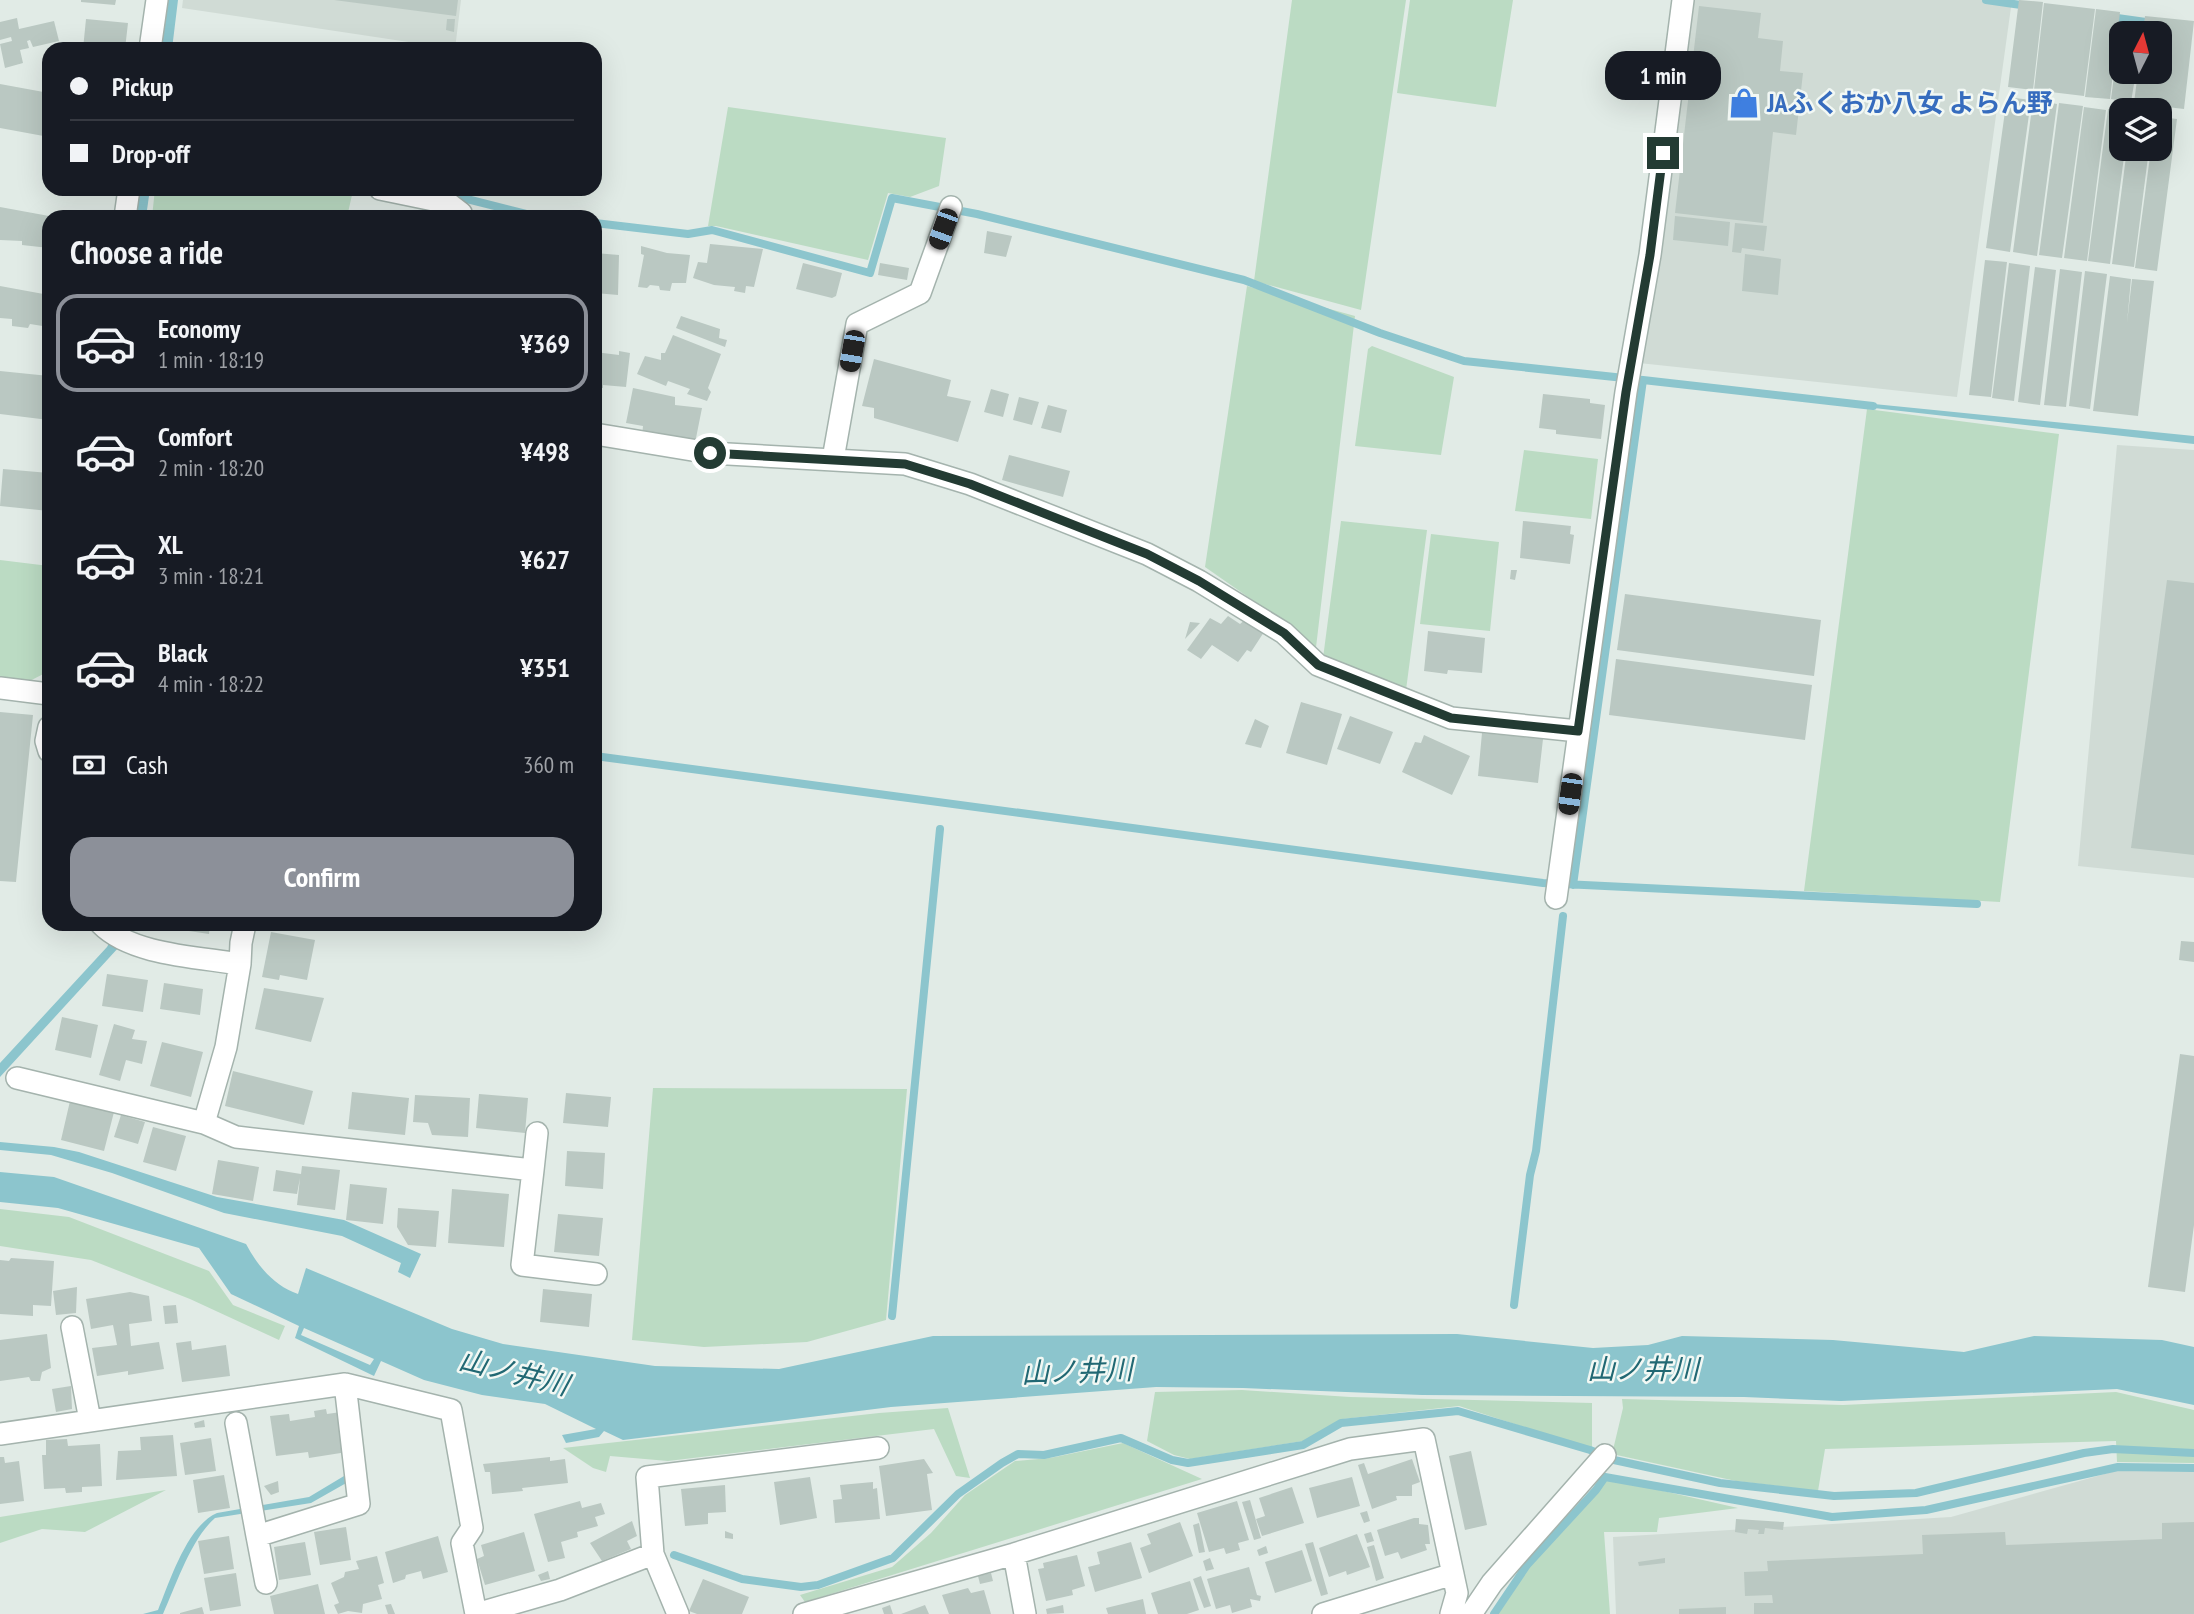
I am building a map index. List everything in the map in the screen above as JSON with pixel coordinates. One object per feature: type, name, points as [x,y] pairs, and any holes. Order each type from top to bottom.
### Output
[{"type":"street","points":[[151,42],[157,0]]},
{"type":"street","points":[[1556,898],[1628,379],[1650,255],[1683,0]]},
{"type":"street","points":[[417,196],[448,202],[457,210]]},
{"type":"street","points":[[833,458],[857,324],[920,293],[951,207]]},
{"type":"street","points":[[602,435],[710,453],[905,464],[944,476],[1147,554],[1199,581],[1284,633],[1318,665],[1451,718],[1578,731]]},
{"type":"street","points":[[0,688],[42,693]]},
{"type":"street","points":[[204,1123],[226,1047],[244,931]]},
{"type":"street","points":[[113,933],[160,951],[240,964]]},
{"type":"street","points":[[17,1078],[204,1123],[236,1137],[533,1170]]},
{"type":"street","points":[[537,1133],[522,1265],[596,1274]]},
{"type":"street","points":[[72,1327],[90,1420]]},
{"type":"street","points":[[253,1518],[359,1504],[345,1384]]},
{"type":"street","points":[[0,1434],[345,1384],[451,1410],[472,1528],[462,1543],[476,1614],[560,1590],[653,1554]]},
{"type":"street","points":[[236,1423],[266,1583]]},
{"type":"street","points":[[804,1614],[1014,1554],[1350,1449],[1424,1439],[1457,1593],[1451,1614]]},
{"type":"street","points":[[678,1614],[653,1554],[647,1477],[878,1448]]},
{"type":"street","points":[[1471,1614],[1492,1583],[1605,1455]]},
{"type":"street","points":[[1014,1554],[1026,1614]]},
{"type":"street","points":[[1323,1614],[1453,1574]]},
{"type":"shaded area","points":[[183,0],[461,0],[456,42],[408,42],[182,8]]},
{"type":"shaded area","points":[[1691,0],[2012,0],[1957,397],[1639,363]]},
{"type":"shaded area","points":[[2117,445],[2194,450],[2194,878],[2078,866]]},
{"type":"shaded area","points":[[2119,1470],[2194,1471],[2194,1614],[1616,1614],[1613,1537],[1951,1517]]},
{"type":"green space","points":[[1292,0],[1406,0],[1361,310],[1254,281]]},
{"type":"green space","points":[[1410,0],[1513,0],[1496,107],[1397,93]]},
{"type":"green space","points":[[728,107],[946,138],[939,186],[910,197],[888,193],[868,260],[708,226]]},
{"type":"green space","points":[[154,196],[352,196],[349,210],[153,210]]},
{"type":"green space","points":[[1247,286],[1355,316],[1315,656],[1294,629],[1205,567]]},
{"type":"green space","points":[[1372,346],[1454,377],[1441,455],[1355,446],[1368,349]]},
{"type":"green space","points":[[1867,409],[2059,434],[2000,902],[1804,891]]},
{"type":"green space","points":[[1524,450],[1598,459],[1591,519],[1515,511]]},
{"type":"green space","points":[[1341,521],[1427,530],[1406,690],[1323,658]]},
{"type":"green space","points":[[1431,534],[1499,542],[1490,631],[1420,624]]},
{"type":"green space","points":[[0,560],[42,565],[42,675],[24,684],[0,681]]},
{"type":"green space","points":[[653,1088],[907,1089],[886,1320],[807,1342],[704,1347],[632,1340]]},
{"type":"green space","points":[[0,1209],[69,1217],[209,1271],[233,1305],[285,1326],[279,1340],[190,1299],[91,1260],[0,1246]]},
{"type":"green space","points":[[1242,1390],[1350,1397],[1592,1403],[1592,1449],[1459,1406],[1343,1419],[1303,1441],[1190,1459],[1174,1455],[1147,1441],[1155,1392]]},
{"type":"green space","points":[[2116,1392],[2194,1410],[2194,1463],[2117,1462],[2116,1441],[1825,1449],[1818,1491],[1736,1481],[1612,1454],[1623,1408],[1622,1399],[1843,1405]]},
{"type":"green space","points":[[948,1408],[970,1478],[956,1476],[934,1429],[668,1461],[610,1456],[606,1472],[593,1468],[563,1448],[879,1413]]},
{"type":"green space","points":[[1123,1443],[1202,1479],[805,1602],[800,1595],[892,1567],[931,1533],[965,1495],[1015,1461],[1050,1458]]},
{"type":"green space","points":[[1606,1478],[1738,1508],[1659,1518],[1657,1532],[1604,1532],[1610,1614],[1496,1614],[1534,1559]]},
{"type":"green space","points":[[166,1490],[85,1532],[42,1529],[0,1543],[0,1517]]},
{"type":"water","points":[[168,0],[178,0],[173,42],[162,42]]},
{"type":"water","points":[[139,196],[149,196],[147,210],[137,210]]},
{"type":"water","points":[[1874,404],[2194,436],[2194,444],[1874,408]]},
{"type":"water","points":[[113,931],[125,931],[119,947],[0,1077],[0,1063],[107,947]]},
{"type":"water","points":[[0,1142],[79,1152],[217,1197],[344,1220],[421,1254],[410,1278],[398,1272],[401,1263],[342,1236],[224,1213],[112,1173],[51,1155],[0,1150]]},
{"type":"water","name":"山ノ井川","points":[[0,1172],[54,1177],[246,1244],[267,1274],[281,1286],[298,1294],[306,1268],[452,1329],[503,1344],[655,1366],[779,1369],[933,1336],[1457,1334],[1593,1348],[1648,1345],[1682,1336],[1833,1340],[1964,1352],[2034,1336],[2162,1340],[2194,1347],[2194,1405],[2117,1389],[1841,1401],[1744,1397],[1422,1395],[1156,1387],[891,1407],[623,1440],[604,1431],[599,1437],[566,1443],[562,1435],[596,1429],[545,1404],[482,1395],[424,1380],[381,1361],[374,1376],[295,1338],[299,1326],[231,1294],[199,1248],[58,1208],[0,1202]],"holes":[[[304,1328],[374,1359],[370,1365],[301,1335]]]},
{"type":"water","points":[[344,1476],[348,1482],[311,1503],[215,1518],[191,1550],[163,1614],[143,1614],[158,1610],[181,1555],[206,1520],[217,1513],[309,1497]]},
{"type":"building","points":[[81,0],[116,0],[115,5]]},
{"type":"building","points":[[334,0],[458,0],[456,16]]},
{"type":"building","points":[[2019,0],[2043,2],[2033,90],[2008,87]]},
{"type":"building","points":[[2044,3],[2095,9],[2084,96],[2034,90]]},
{"type":"building","name":"JAふくおか八女 よらん野","points":[[1699,6],[1761,13],[1758,38],[1783,41],[1780,71],[1803,73],[1796,135],[1773,132],[1763,223],[1675,213]]},
{"type":"building","points":[[2096,9],[2120,12],[2119,21],[2109,21],[2110,98],[2085,97]]},
{"type":"building","points":[[2145,16],[2194,21],[2184,109],[2172,108],[2172,98],[2135,98],[2136,84],[2172,84],[2172,21],[2144,21]]},
{"type":"building","points":[[17,18],[19,29],[54,21],[59,41],[42,42],[42,45],[33,47],[30,40],[27,41],[29,48],[20,50],[23,63],[5,68],[0,44],[12,41],[11,37],[0,40],[0,22]]},
{"type":"building","points":[[86,19],[128,23],[126,42],[84,42]]},
{"type":"building","points":[[447,19],[455,19],[454,32],[446,30]]},
{"type":"building","points":[[0,84],[42,92],[42,136],[0,128]]},
{"type":"building","points":[[2113,84],[2134,84],[2132,98],[2111,98]]},
{"type":"building","points":[[2007,97],[2031,100],[2010,252],[1986,248]]},
{"type":"building","points":[[2033,100],[2057,104],[2037,256],[2013,252]]},
{"type":"building","points":[[2059,103],[2083,106],[2062,258],[2039,255]]},
{"type":"building","points":[[2084,107],[2106,110],[2087,261],[2064,258]]},
{"type":"building","points":[[2108,109],[2109,161],[2123,161],[2110,264],[2088,261]]},
{"type":"building","points":[[2172,118],[2177,119],[2172,157]]},
{"type":"building","points":[[2125,161],[2147,161],[2134,267],[2112,264]]},
{"type":"building","points":[[2149,161],[2171,161],[2157,271],[2135,268]]},
{"type":"building","points":[[0,207],[42,215],[42,247],[22,245],[22,241],[0,240]]},
{"type":"building","points":[[1675,216],[1730,222],[1728,246],[1673,240]]},
{"type":"building","points":[[1735,223],[1767,226],[1764,251],[1742,248],[1741,253],[1732,252]]},
{"type":"building","points":[[987,231],[1012,236],[1006,257],[984,253]]},
{"type":"building","points":[[710,244],[763,249],[754,287],[746,286],[745,293],[734,291],[735,287],[714,285],[693,278],[698,262],[707,263]]},
{"type":"building","points":[[641,246],[667,253],[690,255],[686,283],[672,283],[670,291],[660,290],[659,286],[638,287],[644,255],[641,254]]},
{"type":"building","points":[[602,254],[619,255],[618,295],[602,294]]},
{"type":"building","points":[[1745,254],[1781,259],[1778,295],[1742,291]]},
{"type":"building","points":[[1985,260],[2007,262],[1991,397],[1969,395]]},
{"type":"building","points":[[803,263],[842,273],[836,296],[832,298],[796,289]]},
{"type":"building","points":[[880,263],[909,268],[907,280],[878,275]]},
{"type":"building","points":[[2009,263],[2030,266],[2014,401],[1992,398]]},
{"type":"building","points":[[2035,267],[2056,270],[2040,405],[2018,402]]},
{"type":"building","points":[[2060,269],[2082,272],[2066,407],[2044,405]]},
{"type":"building","points":[[2085,271],[2107,274],[2090,409],[2069,406]]},
{"type":"building","points":[[2110,276],[2131,279],[2127,323],[2132,279],[2154,281],[2138,416],[2093,411]]},
{"type":"building","points":[[0,286],[42,294],[42,326],[12,326],[12,319],[0,318]]},
{"type":"building","points":[[681,316],[720,329],[719,338],[727,340],[725,347],[676,328]]},
{"type":"building","points":[[673,335],[721,354],[708,388],[711,392],[707,401],[687,394],[690,389],[668,381],[666,386],[637,374],[645,356],[661,360],[661,353],[665,353]]},
{"type":"building","points":[[619,351],[630,353],[626,387],[603,385],[602,388],[602,353],[619,355]]},
{"type":"building","points":[[874,359],[951,380],[947,396],[971,401],[958,442],[874,418],[874,408],[862,406]]},
{"type":"building","points":[[0,371],[42,375],[42,419],[0,414]]},
{"type":"building","points":[[633,388],[675,397],[675,405],[702,408],[695,443],[642,436],[643,426],[626,423]]},
{"type":"building","points":[[991,389],[1009,394],[1003,417],[984,412]]},
{"type":"building","points":[[1543,394],[1590,399],[1590,403],[1605,405],[1601,439],[1556,434],[1556,430],[1539,428]]},
{"type":"building","points":[[1019,397],[1039,402],[1032,425],[1013,420]]},
{"type":"building","points":[[1048,405],[1067,410],[1061,433],[1041,428]]},
{"type":"building","points":[[1009,455],[1070,471],[1063,497],[1002,480]]},
{"type":"building","points":[[3,469],[42,472],[42,510],[0,506]]},
{"type":"building","points":[[1523,521],[1571,526],[1570,534],[1574,535],[1570,564],[1520,558]]},
{"type":"building","points":[[1511,570],[1517,570],[1515,580],[1510,579]]},
{"type":"building","points":[[2167,580],[2194,583],[2194,855],[2131,848]]},
{"type":"building","points":[[1625,594],[1821,620],[1814,676],[1617,650]]},
{"type":"building","points":[[1228,616],[1240,624],[1247,618],[1264,632],[1251,652],[1247,650],[1238,662],[1212,645],[1201,659],[1187,650],[1210,618],[1221,624]]},
{"type":"building","points":[[1190,622],[1200,623],[1185,639]]},
{"type":"building","points":[[1428,631],[1485,638],[1482,673],[1448,670],[1447,674],[1424,671]]},
{"type":"building","points":[[1616,659],[1812,685],[1805,740],[1609,715]]},
{"type":"building","points":[[1301,702],[1342,714],[1327,765],[1286,753]]},
{"type":"building","points":[[0,712],[33,715],[16,882],[0,881]]},
{"type":"building","points":[[1350,716],[1393,732],[1380,764],[1337,749]]},
{"type":"building","points":[[1255,719],[1269,726],[1261,748],[1245,744]]},
{"type":"building","points":[[1482,733],[1543,739],[1538,783],[1478,776]]},
{"type":"building","points":[[1424,735],[1470,756],[1452,795],[1402,772],[1415,742],[1421,743]]},
{"type":"building","points":[[189,931],[209,931],[209,934]]},
{"type":"building","points":[[271,932],[315,940],[307,980],[280,975],[279,980],[262,977]]},
{"type":"building","points":[[2181,941],[2194,942],[2194,962],[2179,960]]},
{"type":"building","points":[[107,974],[148,980],[143,1012],[102,1006]]},
{"type":"building","points":[[164,983],[203,989],[200,1015],[160,1009]]},
{"type":"building","points":[[264,988],[324,998],[311,1042],[255,1029]]},
{"type":"building","points":[[62,1017],[98,1025],[91,1058],[55,1050]]},
{"type":"building","points":[[114,1024],[135,1030],[132,1039],[147,1041],[142,1064],[126,1060],[120,1081],[99,1075]]},
{"type":"building","points":[[162,1042],[203,1052],[191,1097],[150,1086]]},
{"type":"building","points":[[2180,1054],[2194,1056],[2194,1225],[2185,1292],[2148,1287]]},
{"type":"building","points":[[233,1071],[313,1091],[304,1125],[225,1106]]},
{"type":"building","points":[[352,1092],[409,1098],[405,1135],[348,1129]]},
{"type":"building","points":[[566,1093],[611,1097],[608,1127],[563,1123]]},
{"type":"building","points":[[479,1094],[528,1098],[525,1133],[476,1128]]},
{"type":"building","points":[[415,1095],[470,1098],[468,1137],[432,1135],[428,1123],[413,1122]]},
{"type":"building","points":[[70,1101],[114,1112],[104,1151],[61,1140]]},
{"type":"building","points":[[121,1115],[145,1122],[138,1144],[114,1137]]},
{"type":"building","points":[[153,1127],[186,1136],[176,1171],[143,1162]]},
{"type":"building","points":[[567,1151],[605,1153],[603,1189],[565,1186]]},
{"type":"building","points":[[218,1160],[259,1167],[253,1201],[212,1194]]},
{"type":"building","points":[[302,1166],[340,1170],[335,1210],[297,1205],[300,1178],[297,1194],[273,1191],[276,1170],[301,1174]]},
{"type":"building","points":[[350,1184],[387,1188],[383,1224],[346,1220]]},
{"type":"building","points":[[452,1189],[509,1194],[504,1247],[448,1243]]},
{"type":"building","points":[[398,1208],[439,1211],[436,1247],[408,1245],[397,1227]]},
{"type":"building","points":[[558,1214],[603,1218],[599,1256],[554,1252]]},
{"type":"building","points":[[11,1258],[54,1261],[51,1306],[33,1305],[33,1316],[0,1314],[0,1260],[9,1261]]},
{"type":"building","points":[[77,1287],[76,1313],[56,1315],[53,1291]]},
{"type":"building","points":[[543,1289],[592,1294],[589,1327],[540,1322]]},
{"type":"building","points":[[130,1292],[149,1296],[152,1321],[129,1324],[131,1346],[159,1342],[164,1369],[128,1375],[128,1371],[97,1376],[92,1348],[117,1345],[113,1325],[91,1329],[86,1299]]},
{"type":"building","points":[[176,1305],[178,1323],[165,1324],[163,1306]]},
{"type":"building","points":[[47,1334],[51,1368],[42,1372],[40,1381],[31,1381],[29,1377],[0,1381],[0,1340]]},
{"type":"building","points":[[191,1341],[192,1350],[226,1345],[230,1376],[182,1382],[176,1343]]},
{"type":"building","points":[[71,1386],[72,1409],[56,1412],[52,1389]]},
{"type":"building","points":[[326,1409],[327,1414],[341,1412],[347,1452],[309,1458],[308,1452],[276,1456],[270,1416],[289,1414],[290,1421],[315,1417],[314,1411]]},
{"type":"building","points":[[204,1420],[205,1427],[195,1428],[194,1423]]},
{"type":"building","points":[[173,1435],[177,1476],[116,1480],[118,1451],[141,1450],[140,1437]]},
{"type":"building","points":[[211,1438],[216,1471],[185,1475],[180,1443]]},
{"type":"building","points":[[67,1439],[68,1446],[100,1444],[102,1486],[82,1487],[82,1492],[66,1493],[65,1488],[44,1489],[42,1455],[46,1455],[46,1440]]},
{"type":"building","points":[[1471,1451],[1487,1525],[1465,1530],[1449,1456]]},
{"type":"building","points":[[0,1457],[4,1457],[5,1463],[19,1461],[24,1501],[0,1504]]},
{"type":"building","points":[[550,1457],[550,1461],[565,1459],[568,1483],[492,1494],[490,1472],[485,1472],[483,1464]]},
{"type":"building","points":[[924,1459],[933,1473],[927,1474],[932,1510],[886,1516],[879,1466]]},
{"type":"building","points":[[1412,1459],[1420,1482],[1412,1485],[1412,1496],[1396,1496],[1397,1500],[1372,1509],[1358,1465],[1364,1463],[1368,1474]]},
{"type":"building","points":[[224,1475],[230,1508],[198,1513],[193,1480]]},
{"type":"building","points":[[810,1477],[817,1518],[780,1525],[774,1482]]},
{"type":"building","points":[[1352,1477],[1360,1506],[1317,1518],[1309,1488]]},
{"type":"building","points":[[278,1481],[279,1492],[271,1495],[264,1486]]},
{"type":"building","points":[[873,1482],[873,1489],[877,1488],[880,1519],[835,1523],[833,1500],[842,1499],[840,1485]]},
{"type":"building","points":[[725,1485],[726,1512],[708,1513],[708,1524],[685,1526],[681,1489]]},
{"type":"building","points":[[1292,1487],[1304,1523],[1262,1536],[1256,1519],[1265,1516],[1259,1498]]},
{"type":"building","points":[[1250,1500],[1261,1538],[1254,1540],[1242,1502]]},
{"type":"building","points":[[580,1501],[582,1508],[601,1503],[605,1514],[595,1517],[598,1526],[577,1532],[578,1537],[561,1542],[565,1558],[548,1562],[534,1514]]},
{"type":"building","points":[[1237,1501],[1249,1540],[1238,1543],[1240,1550],[1226,1554],[1224,1548],[1209,1552],[1197,1513]]},
{"type":"building","points":[[1367,1511],[1370,1521],[1364,1523],[1360,1513]]},
{"type":"building","points":[[1419,1518],[1419,1524],[1428,1525],[1430,1544],[1425,1544],[1427,1550],[1401,1559],[1398,1552],[1385,1556],[1377,1530]]},
{"type":"building","points":[[1736,1519],[1784,1522],[1783,1530],[1765,1528],[1764,1534],[1758,1534],[1759,1530],[1748,1529],[1747,1534],[1735,1532]]},
{"type":"building","points":[[632,1521],[637,1536],[627,1541],[631,1549],[602,1561],[590,1543]]},
{"type":"building","points":[[1180,1522],[1193,1556],[1149,1573],[1140,1548],[1151,1544],[1147,1534]]},
{"type":"building","points":[[2194,1522],[2194,1614],[1754,1614],[1754,1603],[1773,1603],[1772,1595],[1745,1596],[1744,1572],[1768,1571],[1767,1561],[1923,1554],[1922,1535],[2005,1532],[2006,1545],[2162,1539],[2162,1523]]},
{"type":"building","points":[[1199,1523],[1205,1552],[1199,1553],[1193,1525]]},
{"type":"building","points":[[346,1527],[351,1560],[320,1565],[314,1532]]},
{"type":"building","points":[[725,1531],[733,1534],[733,1539],[725,1538]]},
{"type":"building","points":[[524,1532],[535,1571],[485,1585],[477,1559],[484,1556],[481,1545]]},
{"type":"building","points":[[1371,1532],[1374,1541],[1367,1543],[1364,1534]]},
{"type":"building","points":[[1357,1534],[1370,1567],[1347,1575],[1346,1571],[1329,1577],[1319,1548]]},
{"type":"building","points":[[229,1536],[234,1569],[204,1574],[198,1541]]},
{"type":"building","points":[[438,1536],[448,1572],[423,1579],[421,1571],[406,1575],[405,1579],[393,1583],[385,1552]]},
{"type":"building","points":[[305,1542],[311,1575],[279,1580],[274,1547]]},
{"type":"building","points":[[1131,1542],[1142,1578],[1095,1592],[1088,1567],[1100,1564],[1097,1552]]},
{"type":"building","points":[[1313,1542],[1328,1594],[1321,1596],[1305,1544]]},
{"type":"building","points":[[1374,1545],[1384,1578],[1376,1581],[1367,1547]]},
{"type":"building","points":[[1266,1546],[1268,1553],[1259,1556],[1257,1550]]},
{"type":"building","points":[[1302,1550],[1312,1581],[1275,1593],[1265,1562]]},
{"type":"building","points":[[1077,1555],[1085,1586],[1072,1590],[1073,1595],[1046,1601],[1038,1569],[1044,1568],[1043,1563]]},
{"type":"building","points":[[377,1556],[384,1583],[378,1585],[382,1599],[363,1604],[362,1613],[348,1611],[338,1614],[334,1605],[339,1603],[331,1583],[344,1577],[345,1572],[359,1569],[356,1561]]},
{"type":"building","points":[[1210,1558],[1214,1569],[1206,1571],[1203,1561]]},
{"type":"building","points":[[1665,1558],[1665,1563],[1639,1566],[1638,1562]]},
{"type":"building","points":[[1249,1567],[1257,1595],[1261,1596],[1260,1601],[1250,1599],[1252,1607],[1232,1613],[1230,1605],[1216,1609],[1207,1579]]},
{"type":"building","points":[[548,1571],[550,1579],[541,1581],[538,1575]]},
{"type":"building","points":[[236,1573],[241,1606],[210,1611],[204,1578]]},
{"type":"building","points":[[991,1573],[993,1581],[980,1584],[978,1576]]},
{"type":"building","points":[[1201,1576],[1211,1606],[1204,1608],[1193,1579]]},
{"type":"building","points":[[703,1579],[749,1597],[742,1614],[697,1614],[689,1611]]},
{"type":"building","points":[[1190,1581],[1199,1610],[1187,1614],[1158,1614],[1151,1593]]},
{"type":"building","points":[[318,1584],[325,1614],[274,1614],[270,1596]]},
{"type":"building","points":[[968,1588],[971,1593],[984,1590],[991,1614],[949,1614],[942,1595]]},
{"type":"building","points":[[1143,1599],[1146,1614],[1108,1614],[1106,1608]]},
{"type":"building","points":[[391,1604],[395,1614],[388,1614],[385,1605]]},
{"type":"building","points":[[890,1605],[893,1614],[884,1614],[882,1608]]},
{"type":"building","points":[[925,1605],[929,1614],[901,1614]]},
{"type":"building","points":[[1063,1605],[1064,1613],[1047,1614],[1046,1609]]},
{"type":"building","points":[[202,1607],[204,1614],[180,1614],[180,1613]]},
{"type":"building","points":[[1726,1607],[1726,1614],[1679,1614],[1679,1609]]},
{"type":"waterway","points":[[1986,0],[2028,6]]},
{"type":"waterway","points":[[2110,17],[2139,21]]},
{"type":"waterway","points":[[455,196],[510,210]]},
{"type":"waterway","points":[[602,224],[688,234],[712,230],[870,273],[892,198],[977,214],[1244,280],[1380,333],[1464,361],[1643,380]]},
{"type":"waterway","points":[[1573,885],[1643,380],[1873,406]]},
{"type":"waterway","points":[[602,757],[1543,883],[1977,904]]},
{"type":"waterway","points":[[892,1316],[940,829]]},
{"type":"waterway","points":[[1514,1305],[1530,1175],[1536,1151],[1563,916]]},
{"type":"waterway","points":[[674,1555],[742,1579],[801,1587],[818,1585],[893,1558],[958,1494],[1018,1454],[1044,1455],[1121,1438],[1172,1460],[1188,1463],[1303,1445],[1341,1423],[1458,1411],[1590,1450],[1614,1460],[1720,1483],[1834,1496],[1916,1493],[2084,1453],[2113,1449],[2194,1453]]},
{"type":"waterway","points":[[1494,1614],[1527,1565],[1605,1477],[1832,1517],[1926,1510],[2118,1467],[2194,1468]]},
{"type":"place","name":"JAふくおか八女 よらん野","points":[[1744,103]]},
{"type":"route","points":[[710,453],[905,464],[970,484],[1147,554],[1199,581],[1284,633],[1318,665],[1451,718],[1578,731],[1663,153]]}]
